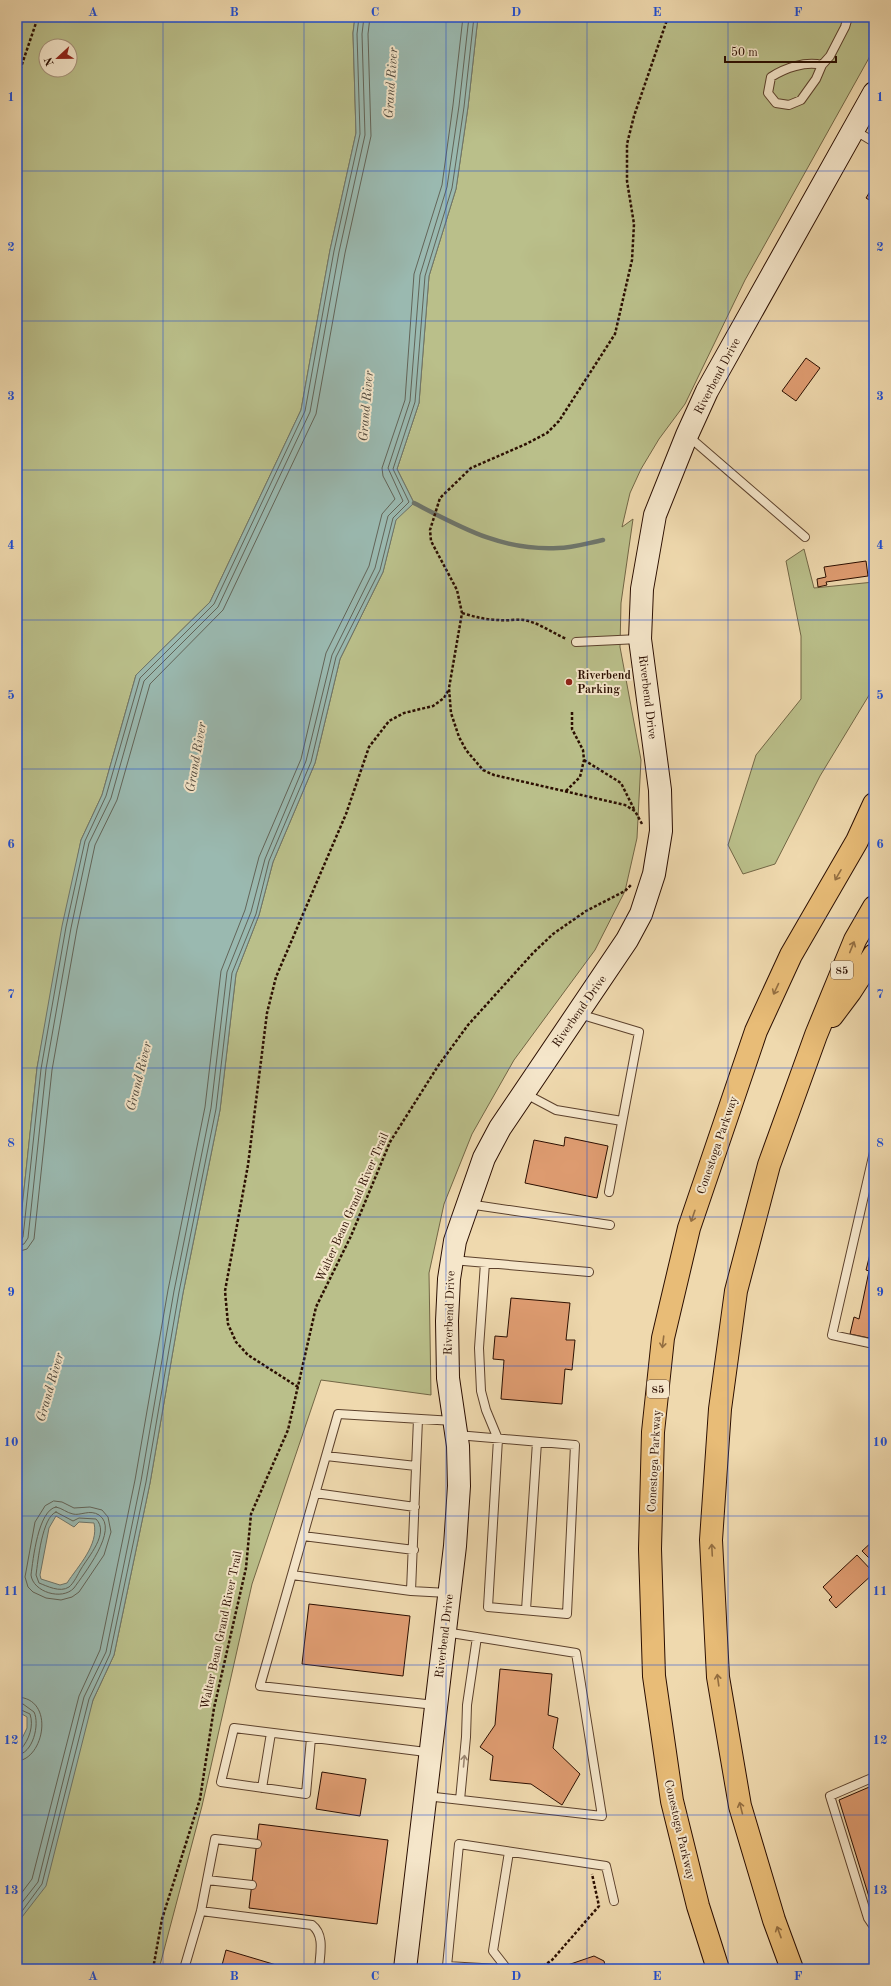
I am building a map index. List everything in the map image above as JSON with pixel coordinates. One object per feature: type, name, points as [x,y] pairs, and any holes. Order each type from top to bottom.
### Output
[{"type":"highway","name":"Conestoga Parkway","points":[[718,1969],[698,1906],[672,1800],[654,1676],[650,1549],[653,1432],[663,1338],[689,1228],[756,1031],[791,955],[857,841],[874,804]]},
{"type":"highway","name":"Conestoga Parkway","points":[[857,841],[874,819]]},
{"type":"highway","name":"85","points":[[792,1969],[774,1920],[740,1806],[718,1677],[711,1540],[720,1409],[736,1291],[769,1165],[816,1036],[854,940],[874,907]]},
{"type":"highway","name":"85","points":[[816,1036],[850,992],[874,955]]},
{"type":"street","name":"Riverbend Drive","points":[[405,1969],[449,1593],[459,1486],[456,1428],[448,1378],[447,1328],[448,1279],[455,1241],[484,1158],[500,1128],[612,964],[641,914],[654,874],[661,831],[660,790],[640,639],[642,589],[656,515],[687,435],[707,391],[874,92]]},
{"type":"lane","points":[[822,65],[813,63],[783,70],[771,77],[768,93],[776,103],[789,105],[801,100],[816,79],[822,65],[830,56],[845,27],[848,17]]},
{"type":"lane","points":[[853,129],[874,142]]},
{"type":"lane","points":[[687,435],[805,537]]},
{"type":"lane","points":[[576,642],[640,639]]},
{"type":"lane","points":[[577,1014],[639,1032],[609,1192]]},
{"type":"lane","points":[[523,1093],[556,1110],[622,1121]]},
{"type":"lane","points":[[874,1152],[832,1335],[874,1344]]},
{"type":"lane","points":[[467,1204],[610,1225]]},
{"type":"lane","points":[[452,1260],[589,1272]]},
{"type":"lane","points":[[436,1705],[260,1686],[338,1414],[418,1419],[498,1439],[575,1445],[567,1614],[488,1606],[498,1439],[486,1410],[481,1391],[479,1348],[485,1263]]},
{"type":"lane","points":[[411,1591],[414,1550],[418,1419]]},
{"type":"lane","points":[[526,1610],[537,1442]]},
{"type":"lane","points":[[326,1456],[416,1466]]},
{"type":"lane","points":[[315,1493],[415,1507]]},
{"type":"lane","points":[[303,1536],[414,1550]]},
{"type":"lane","points":[[292,1575],[411,1591],[449,1593]]},
{"type":"lane","points":[[425,1796],[602,1816],[576,1653],[444,1632]]},
{"type":"lane","points":[[460,1800],[466,1737],[467,1705],[477,1637]]},
{"type":"lane","points":[[310,1738],[306,1794],[222,1782],[234,1728],[430,1753]]},
{"type":"lane","points":[[262,1788],[271,1733]]},
{"type":"lane","points":[[874,1777],[830,1796],[868,1918],[874,1927]]},
{"type":"lane","points":[[184,1969],[201,1911],[215,1839],[257,1844]]},
{"type":"lane","points":[[500,1969],[447,1966],[459,1844],[606,1866],[614,1901]]},
{"type":"lane","points":[[507,1969],[493,1950],[509,1852]]},
{"type":"lane","points":[[207,1880],[252,1885]]},
{"type":"lane","points":[[201,1911],[312,1925],[317,1929],[321,1939],[319,1969]]},
{"type":"path","points":[[17,79],[38,17]]},
{"type":"path","points":[[635,810],[625,804],[614,801],[566,792],[494,775],[483,770],[473,761],[459,737],[451,713],[449,688],[462,613],[457,590],[431,540],[430,530],[440,498],[471,468],[526,444],[547,433],[555,425],[615,334],[632,260],[634,224],[626,181],[627,144],[634,116],[668,17]]},
{"type":"path","points":[[462,613],[476,618],[523,620],[540,624],[553,633],[576,642]]},
{"type":"path","points":[[298,1387],[248,1355],[236,1342],[228,1324],[226,1292],[248,1165],[267,1013],[276,977],[346,814],[369,747],[389,721],[404,713],[433,706],[444,698],[449,688]]},
{"type":"path","points":[[566,792],[580,777],[584,760],[583,750],[572,729],[572,712]]},
{"type":"path","points":[[584,760],[621,783],[641,821],[643,830]]},
{"type":"path","points":[[17,856],[21,857],[17,884]]},
{"type":"path","name":"Walter Bean Grand River Trail","points":[[153,1969],[162,1919],[200,1799],[214,1708],[246,1568],[251,1514],[288,1430],[316,1307],[351,1236],[390,1142],[438,1066],[468,1025],[548,939],[586,911],[625,891],[634,881]]},
{"type":"path","points":[[540,1969],[552,1960],[599,1906],[590,1863]]},
{"type":"green space","points":[[17,17],[355,17],[353,33],[356,133],[330,250],[301,410],[210,602],[136,675],[102,795],[81,840],[37,1068],[17,1255]]},
{"type":"green space","points":[[478,17],[874,17],[874,49],[745,280],[685,404],[659,439],[641,469],[630,493],[622,527],[633,519],[621,603],[620,647],[641,760],[637,838],[625,891],[595,950],[514,1060],[472,1134],[444,1204],[429,1273],[431,1395],[321,1380],[252,1584],[202,1806],[159,1969],[17,1969],[17,1928],[93,1700],[114,1655],[150,1483],[183,1293],[220,1110],[236,974],[259,915],[273,862],[315,763],[340,659],[383,572],[396,519],[414,503],[397,469],[419,403],[429,276],[456,189],[468,107]]},
{"type":"green space","points":[[804,549],[814,588],[874,582],[874,687],[820,776],[775,864],[743,874],[728,845],[756,755],[801,699],[801,636],[786,561]]},
{"type":"water","name":"Grand River","points":[[355,17],[478,17],[468,107],[456,189],[429,276],[419,403],[397,469],[414,503],[396,520],[383,572],[340,659],[315,763],[273,862],[259,915],[236,974],[220,1110],[183,1293],[150,1483],[114,1655],[93,1700],[46,1886],[22,1917],[17,1928],[17,1749],[27,1728],[27,1717],[17,1711],[17,1255],[37,1068],[62,926],[81,840],[102,795],[136,675],[210,602],[301,410],[330,250],[356,133],[353,33]],"holes":[[[56,1516],[74,1527],[79,1522],[94,1523],[95,1531],[91,1547],[82,1562],[67,1583],[60,1585],[41,1579],[40,1575],[49,1528]]]},
{"type":"building","points":[[874,185],[874,203],[866,198]]},
{"type":"building","points":[[806,358],[820,368],[796,401],[782,391]]},
{"type":"building","points":[[866,561],[868,576],[826,582],[827,585],[818,587],[817,579],[826,577],[824,567]]},
{"type":"building","points":[[565,1137],[608,1146],[597,1198],[525,1183],[534,1140],[564,1146]]},
{"type":"building","points":[[874,1249],[874,1339],[850,1334],[854,1317],[859,1319],[869,1271],[866,1270],[870,1254],[873,1255]]},
{"type":"building","points":[[511,1298],[570,1303],[566,1340],[575,1340],[572,1370],[565,1369],[562,1404],[501,1399],[504,1360],[493,1359],[495,1336],[507,1337]]},
{"type":"building","points":[[874,1540],[874,1563],[862,1551]]},
{"type":"building","points":[[857,1555],[874,1573],[836,1608],[829,1600],[832,1597],[823,1587]]},
{"type":"building","points":[[309,1604],[410,1616],[403,1676],[302,1664]]},
{"type":"building","points":[[500,1669],[552,1674],[548,1715],[558,1718],[553,1748],[580,1774],[562,1805],[531,1784],[490,1780],[493,1756],[480,1747],[495,1725]]},
{"type":"building","points":[[322,1772],[366,1779],[360,1816],[316,1809]]},
{"type":"building","points":[[874,1785],[874,1913],[839,1800]]},
{"type":"building","points":[[259,1824],[388,1840],[377,1924],[249,1908]]},
{"type":"building","points":[[226,1950],[283,1967],[282,1969],[221,1969]]},
{"type":"building","points":[[594,1956],[604,1961],[606,1969],[556,1969]]},
{"type":"waterway","points":[[414,503],[483,536],[500,542],[519,546],[563,548],[603,540]]},
{"type":"place","name":"Riverbend Parking","points":[[569,682]]}]
